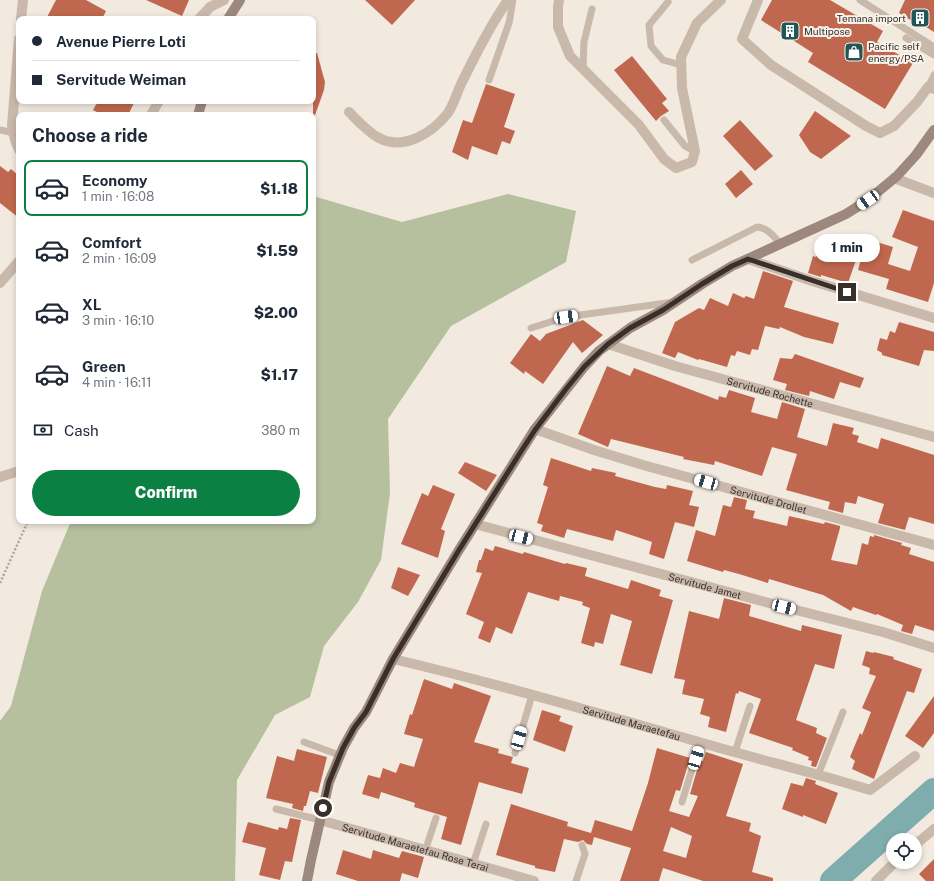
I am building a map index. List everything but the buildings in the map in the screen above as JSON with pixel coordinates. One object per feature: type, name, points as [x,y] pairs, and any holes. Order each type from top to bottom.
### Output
[{"type":"main road","points":[[230,16],[240,0]]},
{"type":"main road","points":[[308,881],[329,782],[339,756],[354,728],[366,712],[393,659],[475,524],[535,430],[584,367],[608,344],[630,328],[732,266],[846,214],[868,200],[894,178],[916,155],[934,130]]},
{"type":"street","points":[[21,16],[23,0]]},
{"type":"street","points":[[202,16],[210,7],[224,0]]},
{"type":"street","points":[[349,112],[366,129],[380,138],[387,140],[397,142],[409,141],[416,139],[427,132],[440,122],[449,111],[497,15],[508,0]]},
{"type":"street","points":[[559,0],[558,27],[570,56],[639,125],[664,159],[676,168],[692,162],[695,151],[682,88],[681,58],[697,23],[721,0]]},
{"type":"street","points":[[758,0],[742,39],[771,65],[866,126],[880,133],[894,126],[931,88]]},
{"type":"street","points":[[16,76],[12,126],[16,142]]},
{"type":"street","points":[[894,178],[934,193]]},
{"type":"street","points":[[748,259],[812,281],[934,318]]},
{"type":"street","points":[[0,283],[16,264]]},
{"type":"street","name":"Servitude Rochette","points":[[608,344],[683,368],[934,437]]},
{"type":"street","name":"Servitude Drollet","points":[[535,430],[643,465],[934,545]]},
{"type":"street","points":[[0,477],[16,472]]},
{"type":"street","name":"Servitude Jamet","points":[[475,524],[883,632],[934,648]]},
{"type":"street","name":"Servitude Maraetefau","points":[[393,659],[532,695],[870,790],[915,756]]},
{"type":"street","name":"Servitude Maraetefau Rose Terai","points":[[320,820],[534,881]]},
{"type":"street","points":[[922,839],[934,829]]},
{"type":"street","points":[[876,881],[888,869]]},
{"type":"lane","points":[[489,80],[512,14],[511,10],[513,0]]},
{"type":"lane","points":[[860,0],[934,48]]},
{"type":"lane","points":[[668,2],[649,25],[651,46],[663,60],[681,65]]},
{"type":"lane","points":[[583,69],[584,42],[592,9]]},
{"type":"lane","points":[[906,38],[934,55]]},
{"type":"lane","points":[[931,88],[934,75]]},
{"type":"lane","points":[[664,120],[685,146],[695,151]]},
{"type":"lane","points":[[0,130],[14,133]]},
{"type":"lane","points":[[692,260],[757,227],[764,227],[781,244]]},
{"type":"lane","points":[[531,328],[566,317],[676,301]]},
{"type":"lane","points":[[515,753],[532,695]]},
{"type":"lane","points":[[735,752],[750,706]]},
{"type":"lane","points":[[818,775],[843,712]]},
{"type":"lane","points":[[304,742],[339,756]]},
{"type":"lane","points":[[682,802],[700,743]]},
{"type":"lane","points":[[276,809],[320,820]]},
{"type":"lane","points":[[425,851],[436,818]]},
{"type":"lane","points":[[473,864],[486,824]]},
{"type":"lane","points":[[576,881],[585,854],[582,845]]},
{"type":"path","points":[[0,583],[27,524]]},
{"type":"green space","points":[[508,194],[576,211],[566,262],[451,326],[388,419],[390,493],[381,560],[358,602],[324,646],[310,697],[275,715],[237,780],[235,881],[0,881],[0,721],[11,706],[42,591],[70,524],[316,524],[316,197],[402,222]]},
{"type":"waterway","points":[[833,881],[934,791]]},
{"type":"place","name":"Temana import","points":[[920,18]]},
{"type":"place","name":"Multipose","points":[[790,31]]},
{"type":"place","name":"Pacific self energy/PSA","points":[[854,52]]},
{"type":"route","points":[[323,808],[329,782],[343,748],[354,728],[366,712],[393,659],[420,614],[535,430],[584,367],[599,351],[630,328],[663,310],[732,266],[748,259],[847,292]]}]
